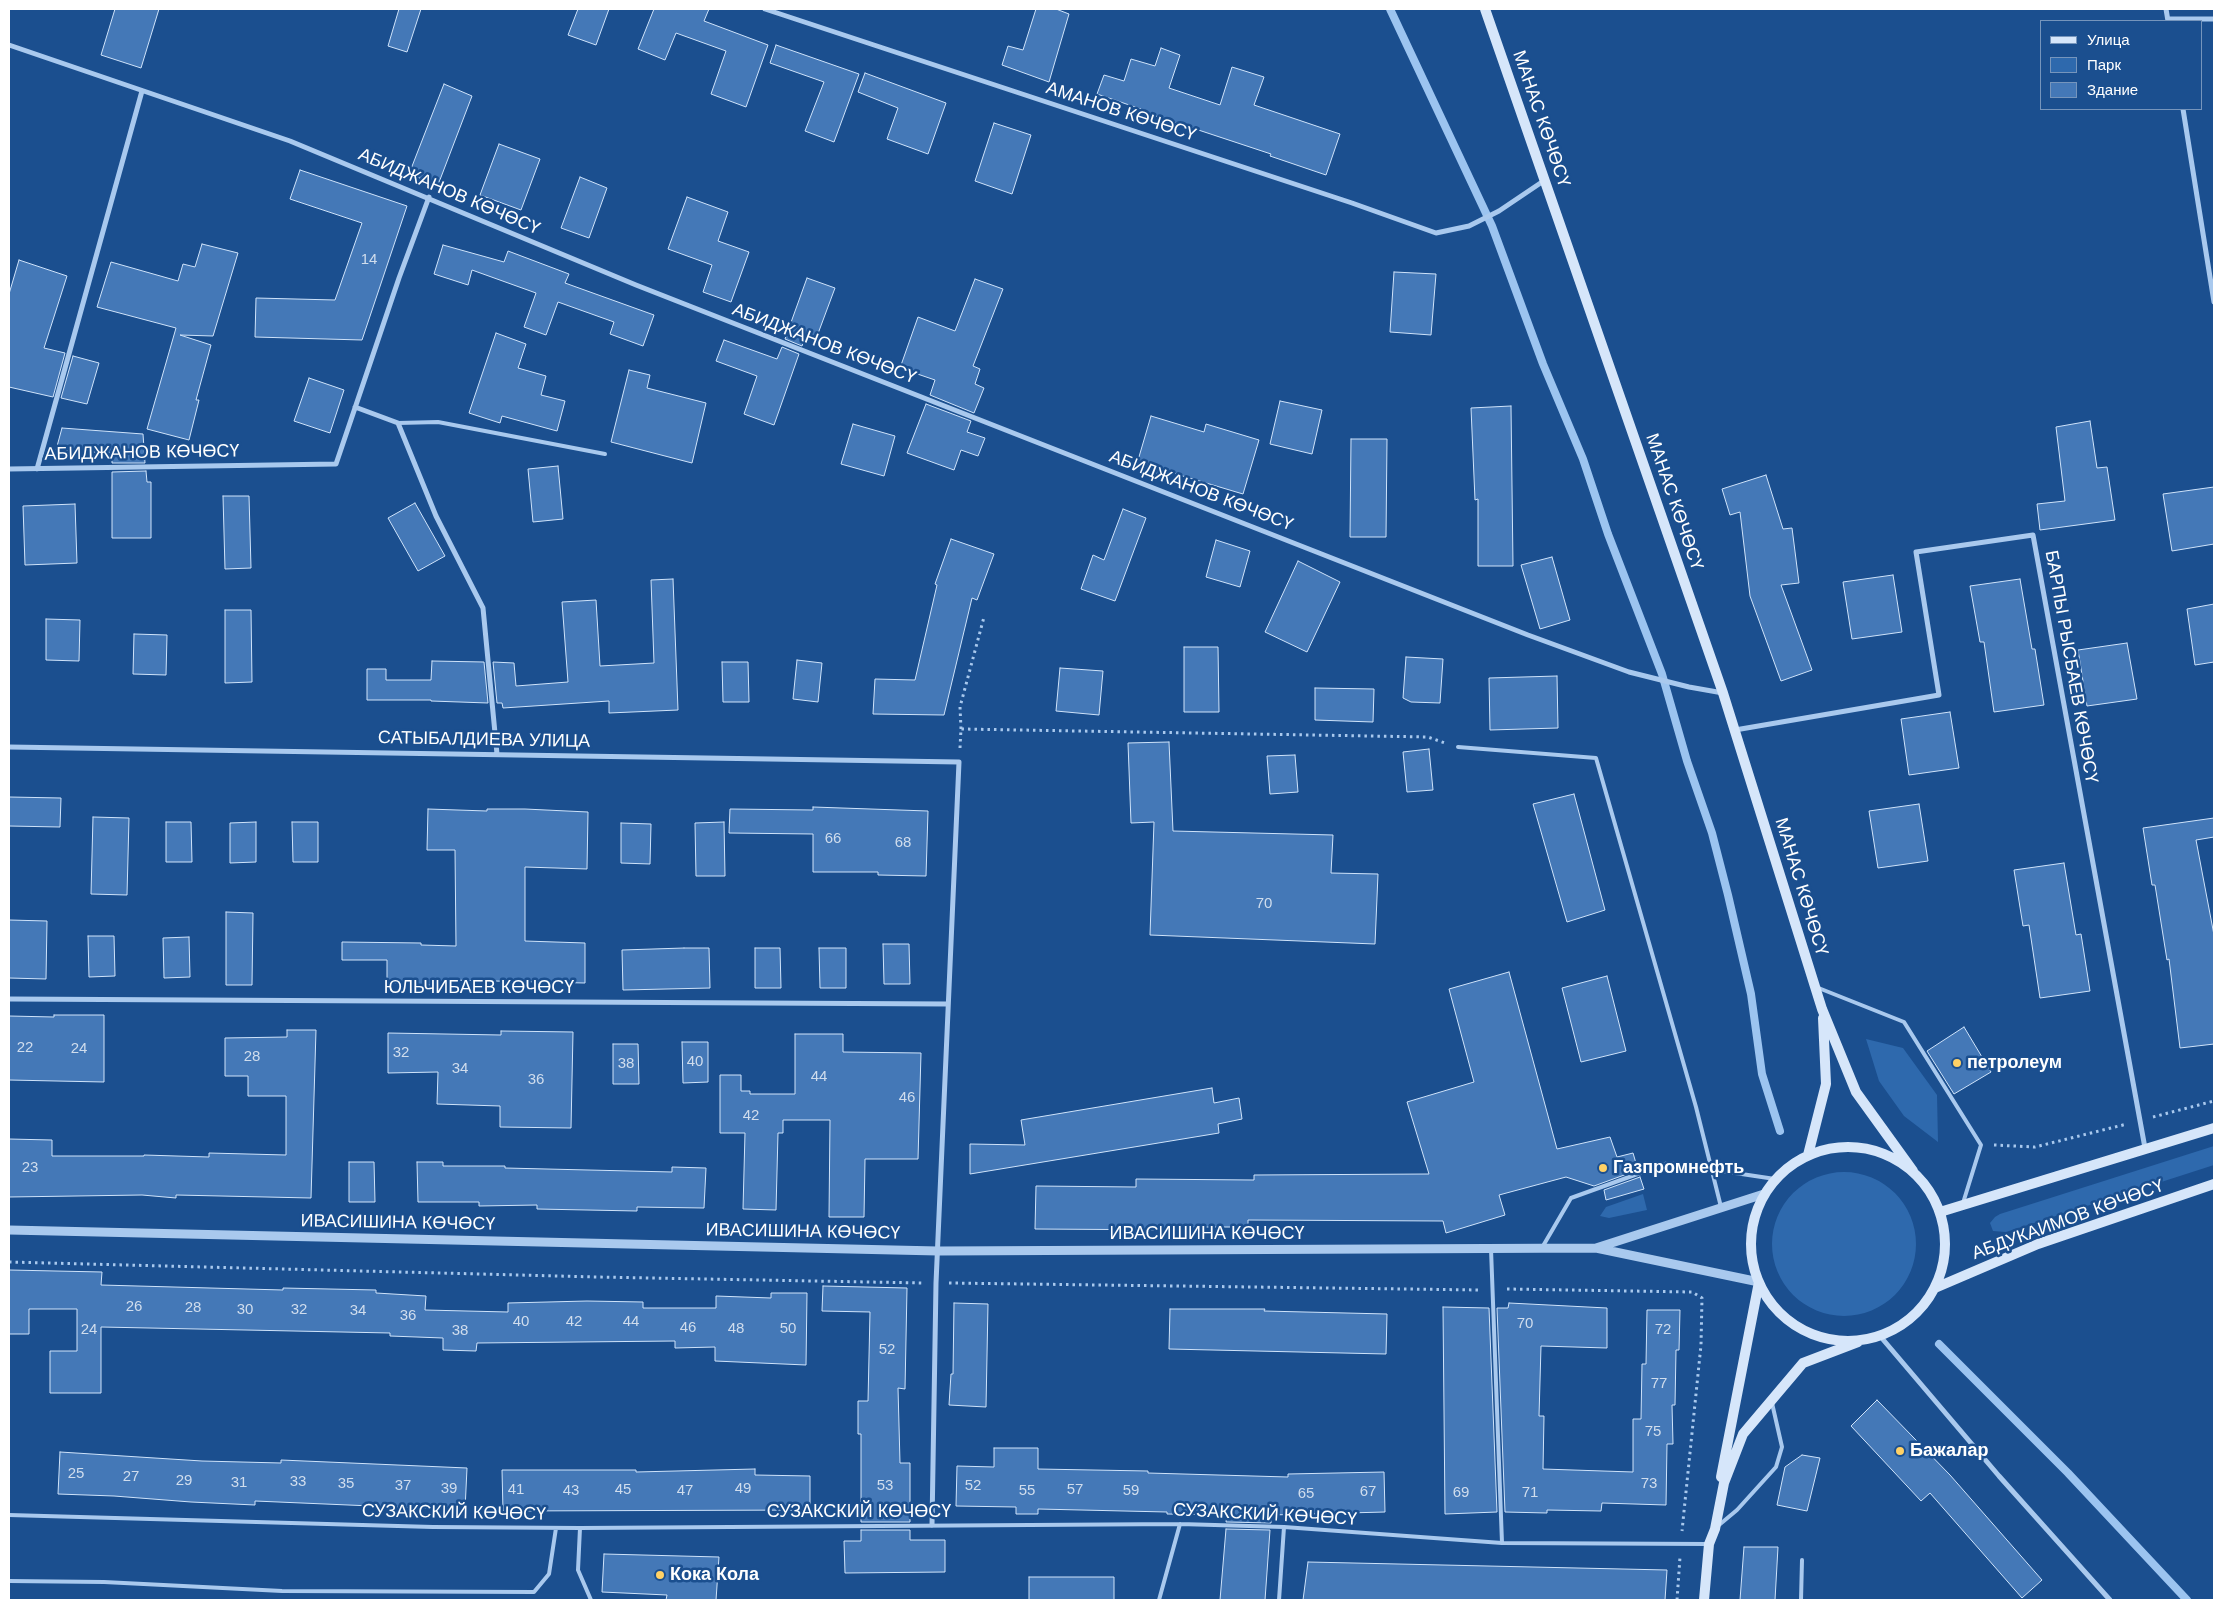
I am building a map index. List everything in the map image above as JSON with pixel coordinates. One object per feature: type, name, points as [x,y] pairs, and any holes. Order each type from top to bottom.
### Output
[{"type":"main road","name":"МАНАС КӨЧӨСҮ","points":[[1485,9],[1723,693],[1822,1009]]},
{"type":"main road","points":[[1808,1154],[1826,1084],[1822,1009]]},
{"type":"main road","points":[[1704,1600],[1709,1544],[1724,1483],[1743,1434],[1803,1363],[1863,1340],[1880,1336],[1902,1325],[1921,1309],[1935,1288],[1942,1270],[1945,1251],[1944,1231],[1940,1212],[1929,1190],[1856,1092],[1822,1009]]},
{"type":"main road","points":[[1940,1212],[2214,1128]]},
{"type":"main road","points":[[1863,1340],[1831,1340],[1801,1329],[1776,1309],[1758,1282],[1751,1252],[1753,1222],[1764,1194],[1775,1179],[1790,1165],[1808,1154],[1829,1148],[1844,1147],[1874,1150],[1895,1158],[1913,1171]]},
{"type":"main road","name":"АБДУКАИМОВ КӨЧӨСҮ","points":[[1935,1288],[2038,1244],[2214,1184]]},
{"type":"main road","points":[[1713,1530],[1758,1282]]},
{"type":"street","name":"АМАНОВ КӨЧӨСҮ","points":[[766,9],[1352,203],[1436,233],[1469,226],[1499,211],[1545,180]]},
{"type":"street","points":[[2166,9],[2168,20],[2214,19]]},
{"type":"street","name":"АБИДЖАНОВ КӨЧӨСҮ","points":[[9,45],[290,140],[636,285],[1528,635],[1628,672],[1723,693]]},
{"type":"street","points":[[37,469],[142,90]]},
{"type":"street","points":[[2183,110],[2213,282],[2214,302]]},
{"type":"street","points":[[429,197],[398,278],[355,407],[398,423],[436,516],[483,608],[497,754]]},
{"type":"street","name":"АБИДЖАНОВ КӨЧӨСҮ","points":[[9,469],[336,464],[355,407]]},
{"type":"street","name":"БАРПЫ РЫСБАЕВ КӨЧӨСҮ","points":[[1735,730],[1939,695],[1916,552],[2033,536],[2145,1148]]},
{"type":"street","name":"САТЫБАЛДИЕВА УЛИЦА","points":[[9,747],[959,762]]},
{"type":"street","points":[[932,1525],[936,1283],[959,762]]},
{"type":"street","name":"ЮЛЬЧИБАЕВ КӨЧӨСҮ","points":[[9,999],[948,1004]]},
{"type":"street","points":[[1596,1248],[1764,1194]]},
{"type":"street","name":"ИВАСИШИНА КӨЧӨСҮ","points":[[9,1230],[938,1251],[1596,1248]]},
{"type":"street","points":[[1596,1248],[1758,1282]]},
{"type":"street","points":[[1880,1336],[1999,1476],[2110,1600]]},
{"type":"lane","points":[[398,423],[438,422],[605,454]]},
{"type":"lane","points":[[1458,747],[1596,758],[1696,1107],[1721,1207]]},
{"type":"lane","points":[[1815,986],[1904,1022],[1981,1145],[1962,1205]]},
{"type":"lane","points":[[1541,1249],[1571,1198],[1668,1163],[1775,1179]]},
{"type":"lane","points":[[1491,1249],[1502,1543]]},
{"type":"lane","points":[[1713,1530],[1737,1510],[1776,1467],[1782,1447],[1772,1400]]},
{"type":"lane","name":"СУЗАКСКИЙ КӨЧӨСҮ","points":[[9,1515],[433,1527],[556,1528],[1180,1524],[1284,1527],[1502,1543],[1709,1544]]},
{"type":"lane","points":[[1159,1600],[1180,1524]]},
{"type":"lane","points":[[1279,1600],[1284,1527]]},
{"type":"lane","points":[[9,1581],[104,1582],[282,1591],[534,1592],[550,1574],[556,1528]]},
{"type":"lane","points":[[580,1528],[578,1570],[590,1600]]},
{"type":"lane","points":[[1800,1600],[1802,1560]]},
{"type":"path","points":[[959,762],[962,729],[960,707],[984,617]]},
{"type":"path","points":[[962,729],[1428,737],[1458,747]]},
{"type":"path","points":[[1981,1145],[2035,1147],[2214,1101]]},
{"type":"path","points":[[9,1262],[596,1277],[1492,1290],[1530,1288],[1692,1292],[1702,1298],[1700,1354],[1677,1600]]},
{"type":"green space","points":[[1866,1039],[1903,1048],[1937,1095],[1938,1142],[1904,1116],[1879,1081]]},
{"type":"green space","points":[[2214,1146],[2214,1165],[2006,1232],[1993,1231],[1990,1223],[2000,1214]]},
{"type":"green space","points":[[1844,1172],[1871,1178],[1884,1184],[1895,1193],[1904,1204],[1910,1217],[1916,1244],[1910,1271],[1904,1284],[1895,1295],[1884,1304],[1871,1310],[1844,1316],[1817,1310],[1804,1304],[1793,1295],[1784,1284],[1778,1271],[1772,1244],[1778,1217],[1784,1204],[1793,1193],[1804,1184],[1817,1178]]},
{"type":"green space","points":[[1643,1194],[1647,1210],[1609,1218],[1600,1216],[1606,1207]]},
{"type":"building","points":[[115,9],[159,9],[141,68],[101,55]]},
{"type":"building","points":[[399,9],[421,9],[407,52],[388,46]]},
{"type":"building","points":[[578,9],[609,9],[596,45],[568,35]]},
{"type":"building","points":[[654,9],[709,9],[704,21],[768,45],[746,107],[711,94],[726,51],[676,33],[665,60],[638,49]]},
{"type":"building","points":[[1036,9],[1056,9],[1069,14],[1049,82],[1002,65],[1008,46],[1023,50]]},
{"type":"building","points":[[776,45],[859,74],[834,142],[805,131],[824,82],[770,63]]},
{"type":"building","points":[[1161,48],[1180,55],[1169,88],[1220,105],[1232,67],[1264,77],[1254,105],[1340,134],[1326,175],[1097,94],[1104,75],[1124,81],[1131,59],[1155,66]]},
{"type":"building","points":[[865,73],[946,103],[928,154],[887,139],[898,108],[858,92]]},
{"type":"building","points":[[444,84],[472,96],[438,185],[409,174]]},
{"type":"building","points":[[994,123],[1031,135],[1012,194],[975,181]]},
{"type":"building","points":[[499,144],[540,159],[521,210],[480,195]]},
{"type":"building","points":[[300,170],[407,206],[362,340],[255,337],[256,298],[335,300],[362,223],[290,199]]},
{"type":"building","points":[[580,177],[607,188],[589,238],[561,228]]},
{"type":"building","points":[[687,197],[728,212],[718,241],[749,252],[731,302],[703,292],[712,265],[668,249]]},
{"type":"building","points":[[202,244],[238,253],[213,336],[180,335],[211,345],[196,400],[199,400],[189,440],[147,429],[176,328],[97,307],[111,262],[178,281],[183,264],[195,267]]},
{"type":"building","points":[[443,245],[504,262],[508,251],[569,274],[565,283],[654,315],[643,346],[610,334],[614,322],[558,302],[546,335],[524,327],[536,293],[472,270],[468,285],[434,274]]},
{"type":"building","points":[[19,260],[67,276],[44,348],[65,353],[53,397],[9,387],[9,294]]},
{"type":"building","points":[[1394,272],[1436,274],[1431,335],[1390,332]]},
{"type":"building","points":[[807,278],[835,288],[816,339],[806,335],[802,346],[785,339]]},
{"type":"building","points":[[975,279],[1003,289],[973,366],[980,369],[975,384],[984,388],[974,413],[930,395],[935,380],[900,368],[918,317],[955,331]]},
{"type":"building","points":[[496,333],[526,344],[518,368],[546,376],[541,395],[565,401],[557,431],[502,416],[500,423],[469,413]]},
{"type":"building","points":[[724,340],[777,359],[782,347],[799,354],[774,425],[744,414],[757,376],[716,361]]},
{"type":"building","points":[[73,356],[99,363],[87,404],[61,398]]},
{"type":"building","points":[[629,370],[650,375],[647,388],[706,403],[692,463],[611,442]]},
{"type":"building","points":[[309,378],[344,390],[330,433],[294,421]]},
{"type":"building","points":[[1280,401],[1322,410],[1312,454],[1270,444]]},
{"type":"building","points":[[926,404],[971,421],[967,432],[985,438],[978,456],[961,450],[954,470],[907,453]]},
{"type":"building","points":[[1511,406],[1513,566],[1478,566],[1478,499],[1475,500],[1471,408]]},
{"type":"building","points":[[1151,416],[1204,432],[1206,424],[1259,440],[1243,494],[1166,471],[1165,476],[1136,467]]},
{"type":"building","points":[[2090,421],[2097,468],[2107,467],[2115,520],[2040,530],[2037,504],[2065,501],[2056,427]]},
{"type":"building","points":[[853,424],[895,436],[884,476],[841,464]]},
{"type":"building","points":[[62,428],[143,434],[145,463],[112,463],[112,453],[56,450]]},
{"type":"building","points":[[1351,439],[1387,439],[1386,537],[1350,537]]},
{"type":"building","points":[[558,466],[563,519],[533,522],[528,469]]},
{"type":"building","points":[[146,471],[147,482],[151,482],[151,538],[112,538],[112,472]]},
{"type":"building","points":[[1766,475],[1783,529],[1792,528],[1799,583],[1781,585],[1812,670],[1781,681],[1750,596],[1740,512],[1730,515],[1722,489]]},
{"type":"building","points":[[2214,487],[2214,544],[2172,551],[2163,494]]},
{"type":"building","points":[[223,496],[249,496],[251,568],[225,569]]},
{"type":"building","points":[[415,503],[445,556],[418,571],[388,518]]},
{"type":"building","points":[[75,504],[77,563],[25,565],[23,506]]},
{"type":"building","points":[[1123,509],[1146,518],[1115,601],[1081,589],[1093,555],[1104,560]]},
{"type":"building","points":[[951,539],[994,554],[977,600],[972,598],[944,715],[873,714],[875,679],[915,680],[937,585],[935,584]]},
{"type":"building","points":[[1216,540],[1250,551],[1240,587],[1206,577]]},
{"type":"building","points":[[1552,557],[1570,620],[1540,629],[1521,565]]},
{"type":"building","points":[[1298,561],[1340,582],[1307,652],[1265,632]]},
{"type":"building","points":[[1893,575],[1902,632],[1852,639],[1843,582]]},
{"type":"building","points":[[673,579],[678,710],[609,713],[609,701],[503,708],[502,703],[497,703],[493,662],[514,663],[516,686],[568,682],[562,602],[596,600],[600,666],[654,663],[651,580]]},
{"type":"building","points":[[2020,579],[2032,649],[2035,649],[2044,705],[1994,712],[1984,642],[1980,642],[1970,586]]},
{"type":"building","points":[[2214,604],[2214,662],[2195,665],[2187,609]]},
{"type":"building","points":[[225,610],[251,610],[252,682],[225,683]]},
{"type":"building","points":[[46,619],[80,620],[79,661],[46,660]]},
{"type":"building","points":[[134,634],[167,635],[166,675],[133,674]]},
{"type":"building","points":[[2127,643],[2137,699],[2087,706],[2078,650]]},
{"type":"building","points":[[1184,647],[1218,647],[1219,712],[1184,712]]},
{"type":"building","points":[[1406,657],[1443,659],[1440,703],[1411,702],[1403,698]]},
{"type":"building","points":[[797,660],[822,663],[818,702],[793,699]]},
{"type":"building","points":[[432,661],[484,662],[488,703],[431,700],[367,700],[367,669],[386,669],[386,680],[431,680]]},
{"type":"building","points":[[722,662],[748,662],[749,702],[723,702]]},
{"type":"building","points":[[1060,668],[1103,671],[1099,715],[1056,711]]},
{"type":"building","points":[[1557,676],[1558,728],[1490,730],[1489,678]]},
{"type":"building","points":[[1315,688],[1374,689],[1373,722],[1315,720]]},
{"type":"building","points":[[1950,712],[1959,768],[1909,775],[1901,719]]},
{"type":"building","points":[[1169,742],[1173,831],[1333,835],[1331,873],[1378,874],[1375,944],[1150,935],[1154,822],[1131,823],[1128,743]]},
{"type":"building","points":[[1429,749],[1433,790],[1407,792],[1403,752]]},
{"type":"building","points":[[1295,755],[1298,792],[1270,794],[1267,756]]},
{"type":"building","points":[[1574,794],[1605,910],[1567,922],[1533,804]]},
{"type":"building","points":[[9,797],[61,798],[60,827],[9,826]]},
{"type":"building","points":[[1919,804],[1928,861],[1878,868],[1869,811]]},
{"type":"building","points":[[813,807],[928,811],[926,876],[878,875],[878,872],[813,872],[813,834],[729,833],[730,809],[813,810]]},
{"type":"building","points":[[428,809],[487,811],[487,809],[525,809],[588,812],[587,869],[525,867],[525,941],[585,943],[585,983],[449,980],[449,986],[387,983],[387,960],[342,960],[342,942],[421,943],[421,945],[456,946],[455,850],[427,850]]},
{"type":"building","points":[[93,817],[129,818],[127,895],[91,894]]},
{"type":"building","points":[[2214,818],[2214,837],[2196,840],[2214,935],[2214,1044],[2180,1048],[2169,959],[2167,960],[2155,885],[2152,885],[2143,828]]},
{"type":"building","points":[[166,822],[191,822],[192,862],[166,862]]},
{"type":"building","points":[[256,822],[256,862],[230,863],[230,823]]},
{"type":"building","points":[[292,822],[318,822],[318,862],[293,862]]},
{"type":"building","points":[[724,822],[725,876],[696,876],[695,823]]},
{"type":"building","points":[[621,823],[651,824],[650,864],[621,863]]},
{"type":"building","points":[[2064,863],[2076,935],[2081,934],[2090,991],[2040,998],[2029,925],[2023,926],[2014,870]]},
{"type":"building","points":[[226,912],[253,913],[252,985],[226,985]]},
{"type":"building","points":[[9,920],[47,921],[46,979],[9,978]]},
{"type":"building","points":[[88,936],[114,936],[115,976],[89,977]]},
{"type":"building","points":[[189,937],[190,977],[164,978],[163,938]]},
{"type":"building","points":[[883,944],[909,944],[910,984],[884,984]]},
{"type":"building","points":[[709,948],[710,988],[623,990],[622,950]]},
{"type":"building","points":[[755,948],[780,948],[781,988],[755,988]]},
{"type":"building","points":[[819,948],[846,948],[846,988],[820,988]]},
{"type":"building","points":[[1509,972],[1557,1149],[1610,1137],[1617,1157],[1633,1153],[1638,1170],[1594,1186],[1566,1177],[1499,1195],[1505,1215],[1446,1233],[1443,1221],[1248,1220],[1248,1227],[1190,1227],[1190,1230],[1035,1229],[1036,1186],[1136,1187],[1136,1179],[1254,1180],[1254,1175],[1429,1174],[1407,1102],[1474,1082],[1449,989]]},
{"type":"building","points":[[1607,976],[1626,1051],[1581,1062],[1562,988]]},
{"type":"building","points":[[54,1015],[104,1015],[104,1082],[9,1080],[9,1016],[54,1017]]},
{"type":"building","name":"петролеум","points":[[1964,1027],[1991,1072],[1954,1094],[1927,1051]]},
{"type":"building","points":[[287,1030],[316,1030],[311,1198],[176,1195],[176,1198],[142,1195],[9,1197],[9,1139],[52,1140],[52,1156],[144,1155],[209,1157],[209,1153],[286,1155],[286,1096],[248,1096],[248,1076],[225,1076],[225,1038],[287,1037]]},
{"type":"building","points":[[501,1031],[573,1032],[571,1128],[500,1127],[500,1106],[437,1104],[438,1072],[388,1073],[388,1033],[501,1035]]},
{"type":"building","points":[[795,1034],[843,1034],[843,1052],[921,1053],[918,1159],[865,1159],[864,1217],[829,1217],[830,1120],[783,1120],[783,1133],[778,1133],[776,1210],[743,1209],[745,1133],[720,1133],[720,1075],[741,1075],[741,1091],[750,1091],[750,1094],[795,1094]]},
{"type":"building","points":[[682,1042],[708,1042],[708,1082],[683,1083]]},
{"type":"building","points":[[613,1044],[638,1044],[639,1084],[613,1084]]},
{"type":"building","points":[[1212,1088],[1214,1103],[1239,1098],[1242,1119],[1218,1124],[1219,1133],[970,1174],[970,1144],[1025,1145],[1021,1120]]},
{"type":"building","points":[[349,1162],[374,1162],[375,1202],[349,1202]]},
{"type":"building","points":[[417,1162],[443,1162],[443,1166],[505,1166],[505,1168],[672,1172],[672,1167],[706,1168],[704,1208],[637,1207],[637,1211],[537,1209],[537,1205],[479,1206],[479,1202],[418,1202]]},
{"type":"building","points":[[1640,1177],[1644,1189],[1606,1200],[1604,1190]]},
{"type":"building","points":[[9,1270],[102,1272],[101,1285],[283,1290],[283,1288],[376,1290],[376,1293],[426,1296],[425,1310],[508,1312],[508,1303],[587,1301],[643,1302],[643,1308],[716,1308],[716,1296],[771,1298],[771,1293],[807,1293],[806,1365],[715,1361],[715,1347],[675,1348],[675,1341],[477,1343],[476,1351],[443,1350],[443,1338],[390,1336],[390,1333],[101,1327],[101,1393],[50,1393],[50,1351],[77,1351],[77,1309],[29,1309],[29,1334],[9,1334]]},
{"type":"building","points":[[823,1286],[907,1288],[905,1389],[898,1388],[900,1463],[910,1463],[910,1522],[861,1522],[861,1434],[858,1434],[858,1401],[868,1401],[870,1312],[822,1311]]},
{"type":"building","points":[[954,1303],[988,1304],[986,1407],[949,1405],[951,1374],[953,1374]]},
{"type":"building","points":[[1509,1303],[1607,1308],[1607,1348],[1541,1346],[1539,1416],[1544,1416],[1543,1469],[1633,1472],[1633,1419],[1641,1419],[1642,1364],[1646,1364],[1647,1310],[1680,1310],[1679,1350],[1676,1350],[1675,1405],[1672,1405],[1673,1444],[1667,1444],[1666,1505],[1602,1503],[1601,1511],[1547,1510],[1547,1513],[1505,1512],[1497,1308],[1508,1308]]},
{"type":"building","points":[[1443,1307],[1489,1308],[1497,1512],[1445,1514]]},
{"type":"building","points":[[1170,1309],[1265,1309],[1264,1311],[1387,1314],[1386,1354],[1169,1349]]},
{"type":"building","points":[[1877,1400],[1950,1475],[2042,1580],[2022,1598],[1930,1493],[1921,1501],[1851,1426]]},
{"type":"building","points":[[994,1448],[1038,1448],[1038,1469],[1148,1471],[1148,1473],[1288,1477],[1288,1474],[1384,1472],[1385,1512],[1271,1515],[1271,1523],[1226,1522],[1227,1515],[1038,1509],[1038,1514],[1016,1514],[1016,1507],[956,1506],[957,1466],[994,1467]]},
{"type":"building","points":[[60,1452],[202,1461],[281,1463],[281,1460],[467,1468],[465,1510],[255,1501],[255,1505],[58,1494]]},
{"type":"building","points":[[1802,1455],[1820,1458],[1807,1511],[1777,1505],[1785,1467]]},
{"type":"building","points":[[755,1469],[755,1475],[810,1476],[810,1510],[503,1511],[502,1470],[636,1470],[636,1472]]},
{"type":"building","points":[[1226,1529],[1270,1530],[1265,1600],[1220,1600]]},
{"type":"building","points":[[861,1530],[910,1530],[910,1540],[945,1540],[945,1572],[845,1573],[844,1541],[861,1541]]},
{"type":"building","points":[[1744,1547],[1778,1547],[1775,1600],[1740,1600]]},
{"type":"building","name":"Кока Кола","points":[[604,1554],[719,1557],[716,1600],[666,1600],[667,1595],[602,1592]]},
{"type":"building","points":[[1308,1562],[1667,1570],[1665,1600],[1303,1600]]},
{"type":"building","points":[[1029,1577],[1114,1577],[1114,1600],[1029,1600]]},
{"type":"waterway","points":[[1390,9],[1492,226],[1543,364],[1583,459],[1608,534],[1662,674],[1687,761],[1712,833],[1751,994],[1762,1074],[1780,1131]]},
{"type":"waterway","points":[[1939,1344],[2068,1473],[2187,1600]]},
{"type":"place","name":"петролеум","points":[[1957,1063]]},
{"type":"place","name":"Газпромнефть","points":[[1603,1168]]},
{"type":"place","name":"Бажалар","points":[[1900,1451]]},
{"type":"place","name":"Кока Кола","points":[[660,1575]]}]
